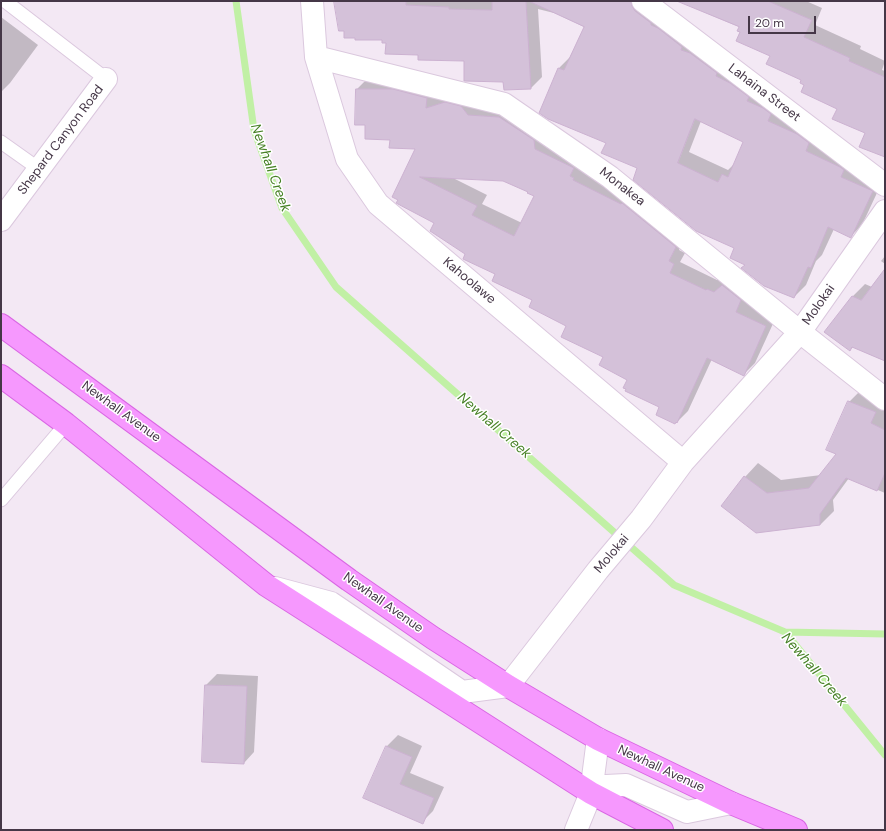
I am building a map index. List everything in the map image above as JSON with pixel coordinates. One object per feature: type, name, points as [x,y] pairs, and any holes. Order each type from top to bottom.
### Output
[{"type":"main road","name":"Newhall Avenue","points":[[1,325],[349,580],[433,638],[508,686],[598,739],[731,802],[796,830]]},
{"type":"main road","points":[[1,376],[66,424],[266,585],[590,793],[662,830]]},
{"type":"street","points":[[312,1],[316,57]]},
{"type":"street","name":"Lahaina Street","points":[[643,1],[885,185]]},
{"type":"street","name":"Monakea","points":[[316,57],[504,104],[610,177],[800,332],[885,399]]},
{"type":"street","name":"Kahoolawe","points":[[316,57],[347,159],[378,204],[683,462]]},
{"type":"street","name":"Shepard Canyon Road","points":[[1,220],[106,79]]},
{"type":"street","name":"Molokai","points":[[508,686],[598,570],[641,520],[683,462],[800,332],[885,210]]},
{"type":"street","points":[[266,585],[331,604],[462,692],[508,686]]},
{"type":"street","points":[[576,830],[590,793],[598,739]]},
{"type":"street","points":[[590,793],[606,786],[626,785],[687,812],[731,802]]},
{"type":"lane","points":[[5,1],[106,79]]},
{"type":"lane","points":[[1,142],[39,169]]},
{"type":"lane","points":[[1,500],[66,424]]},
{"type":"building","points":[[334,1],[406,1],[406,5],[449,7],[449,9],[492,10],[492,1],[526,1],[531,89],[504,90],[503,82],[464,81],[464,61],[418,60],[418,55],[385,54],[386,43],[382,43],[382,40],[355,40],[355,38],[344,38],[344,31],[339,31]]},
{"type":"building","points":[[529,1],[631,1],[635,11],[651,23],[651,25],[658,28],[682,47],[681,50],[690,53],[717,73],[716,76],[730,83],[749,97],[747,101],[763,108],[771,114],[768,121],[797,134],[809,143],[806,151],[840,167],[844,170],[841,177],[873,191],[851,238],[828,227],[811,268],[808,267],[794,298],[764,286],[741,268],[745,265],[730,258],[734,248],[696,231],[633,180],[637,168],[601,153],[606,143],[548,119],[539,113],[558,68],[564,70],[584,27]],"holes":[[[695,119],[743,142],[728,177],[722,174],[718,182],[678,163]]]},
{"type":"building","points":[[677,1],[768,1],[812,20],[804,37],[850,58],[849,61],[885,77],[885,157],[859,147],[865,133],[832,119],[837,109],[801,92],[804,85],[800,83],[801,80],[766,64],[770,56],[736,41],[740,32],[737,31],[739,27]]},
{"type":"building","points":[[356,89],[393,89],[427,98],[426,108],[445,102],[461,106],[468,115],[499,117],[534,140],[535,149],[574,168],[570,176],[574,178],[573,180],[621,204],[622,203],[676,247],[669,261],[674,264],[670,273],[706,290],[707,289],[714,292],[722,285],[741,300],[736,312],[766,326],[744,376],[707,358],[677,423],[676,422],[675,424],[656,415],[659,407],[625,391],[626,389],[623,388],[627,380],[599,365],[603,357],[561,337],[566,326],[529,307],[532,300],[492,281],[495,274],[463,259],[465,254],[430,231],[434,223],[396,203],[398,200],[392,197],[415,149],[389,148],[390,140],[365,139],[365,125],[355,125]],"holes":[[[420,177],[503,181],[534,196],[514,236],[472,215],[477,206]]]},
{"type":"building","points":[[885,269],[885,361],[852,347],[850,351],[824,332],[852,296],[861,300]]},
{"type":"building","points":[[848,401],[876,412],[871,423],[885,430],[885,473],[877,491],[846,478],[820,514],[820,525],[756,533],[721,506],[744,476],[767,493],[809,488],[836,454],[826,450]]},
{"type":"building","points":[[205,685],[247,686],[244,764],[202,762]]},
{"type":"building","points":[[386,746],[412,757],[400,784],[434,798],[423,824],[363,798]]},
{"type":"waterway","name":"Newhall Creek","points":[[236,1],[254,130],[282,208],[336,287],[674,585],[785,632],[885,755]]},
{"type":"waterway","points":[[785,632],[885,634]]}]
